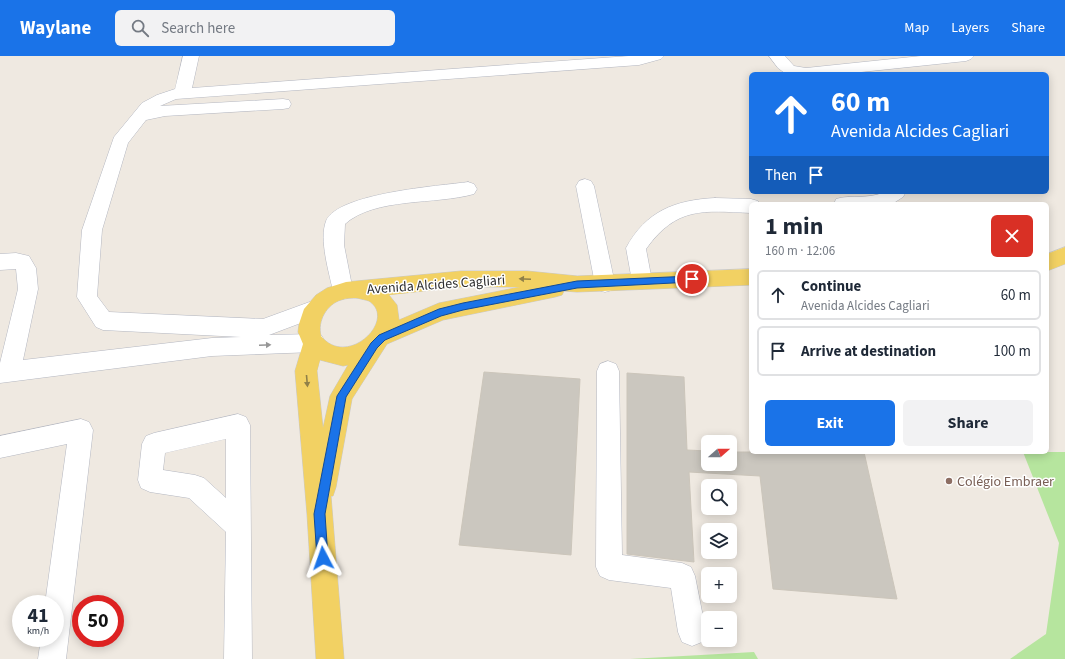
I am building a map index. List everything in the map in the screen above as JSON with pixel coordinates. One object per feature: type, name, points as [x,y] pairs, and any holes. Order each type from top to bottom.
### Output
[{"type":"main road","points":[[1049,262],[1065,255]]},
{"type":"main road","name":"Avenida Alcides Cagliari","points":[[343,291],[461,279],[527,279],[577,284],[605,284],[749,277]]},
{"type":"main road","name":"Avenida Alcides Cagliari","points":[[314,343],[320,350],[329,354],[341,356],[352,355],[364,351],[378,341],[439,312],[577,284]]},
{"type":"main road","points":[[320,514],[341,396],[387,328],[389,319],[388,309],[383,301],[376,295],[355,289],[332,295],[322,302],[315,309],[308,326],[314,343],[306,371],[320,514],[330,659]]},
{"type":"lane","points":[[182,94],[191,56]]},
{"type":"lane","points":[[265,328],[103,321],[86,297],[92,230],[120,141],[150,106],[166,97],[182,94],[639,60],[656,56]]},
{"type":"lane","points":[[777,56],[786,69],[794,72]]},
{"type":"lane","points":[[815,72],[966,56]]},
{"type":"lane","points":[[141,115],[165,111],[283,104]]},
{"type":"lane","points":[[585,186],[605,284]]},
{"type":"lane","points":[[343,291],[334,237],[336,221],[348,211],[370,203],[468,189]]},
{"type":"lane","points":[[879,202],[884,201],[893,194]]},
{"type":"lane","points":[[642,282],[636,248],[644,236],[662,219],[674,211],[684,207],[703,205],[749,206]]},
{"type":"lane","points":[[0,262],[16,260],[22,262],[26,268],[28,289],[5,373],[212,347],[314,343]]},
{"type":"lane","points":[[212,347],[315,309]]},
{"type":"lane","points":[[608,371],[609,567],[682,576],[692,632]]},
{"type":"lane","points":[[238,659],[239,526],[238,425],[154,444],[150,480],[195,487],[239,526]]},
{"type":"lane","points":[[0,448],[81,430],[60,595]]},
{"type":"lane","points":[[52,659],[54,647]]},
{"type":"green space","points":[[1049,452],[1065,452],[1065,659],[1010,659],[1046,634],[1059,543],[1024,454],[1049,454]]},
{"type":"green space","points":[[754,652],[758,659],[630,659]]},
{"type":"building","points":[[484,372],[580,379],[571,555],[459,545]]},
{"type":"building","points":[[627,373],[684,377],[687,450],[701,451],[701,471],[737,471],[737,452],[749,452],[749,454],[864,454],[897,599],[773,589],[760,476],[689,472],[694,562],[627,554]]},
{"type":"place","name":"Colégio Embraer","points":[[949,481]]},
{"type":"route","points":[[323,558],[320,514],[341,396],[374,345],[382,337],[439,312],[577,284],[605,284],[692,279]]}]
